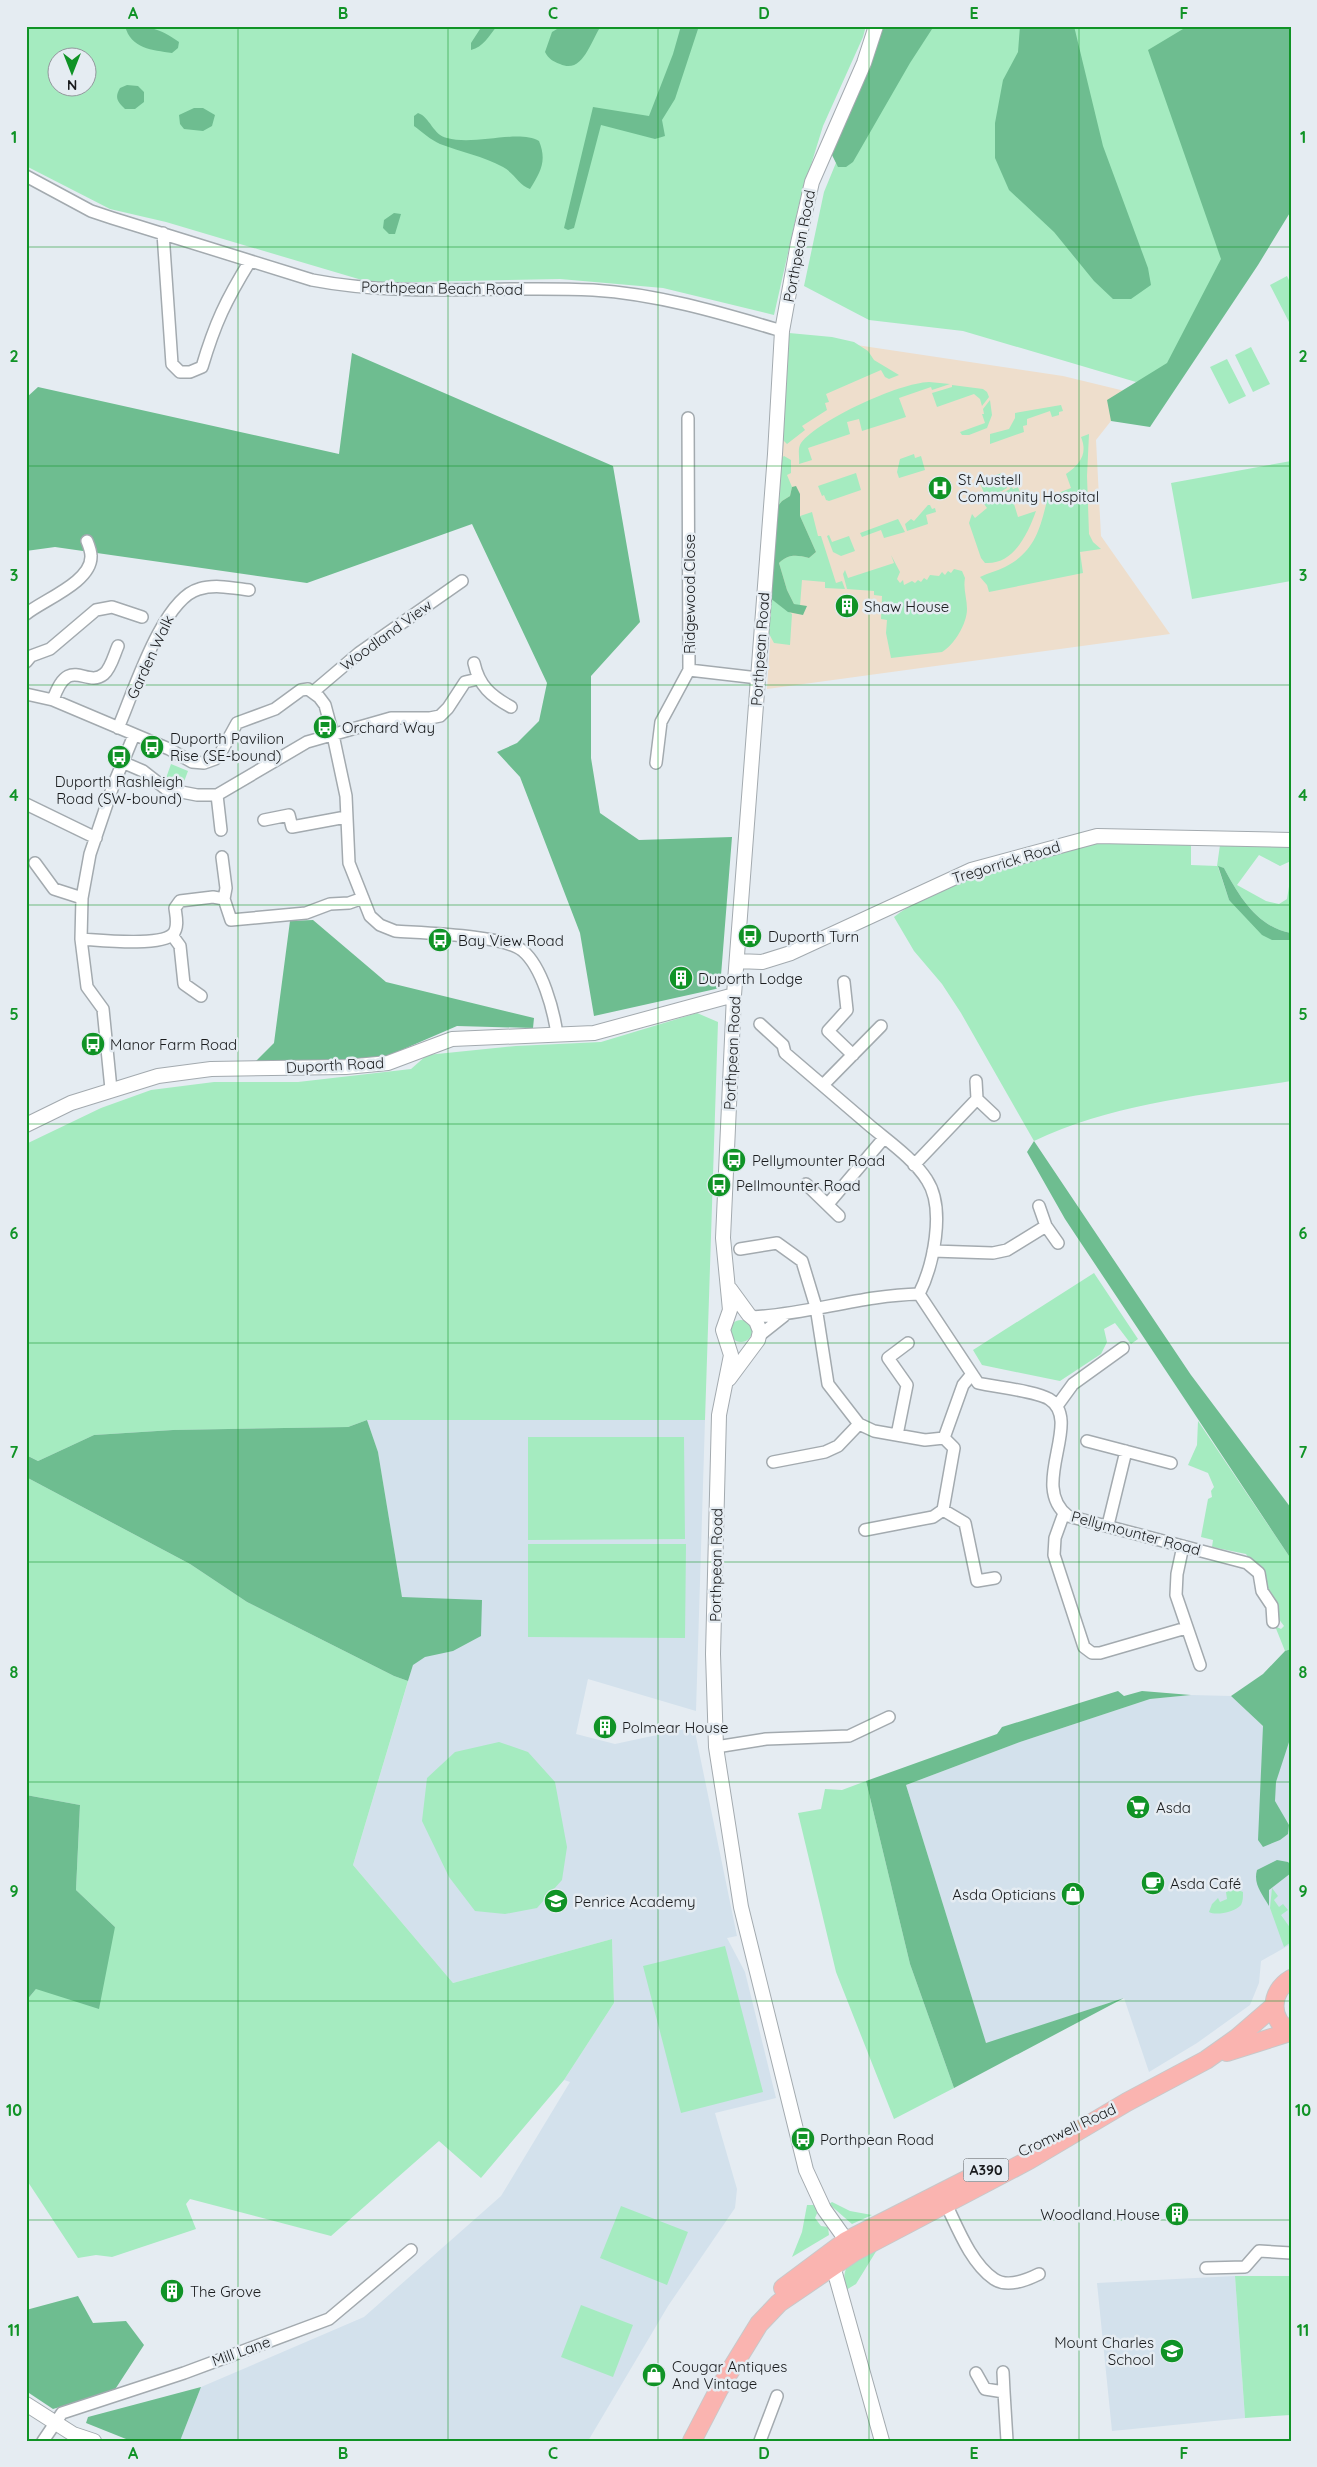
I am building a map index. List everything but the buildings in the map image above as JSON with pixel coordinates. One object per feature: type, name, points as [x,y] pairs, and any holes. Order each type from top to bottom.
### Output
[{"type":"highway","name":"A390","points":[[1291,1979],[1279,1990],[1274,2006],[1277,2020],[1291,2032]]},
{"type":"highway","name":"Cromwell Road","points":[[851,2246],[1057,2133],[1127,2102],[1206,2060],[1237,2038],[1274,2006]]},
{"type":"highway","name":"Cromwell Road","points":[[1206,2060],[1258,2041],[1291,2032]]},
{"type":"highway","name":"Cromwell Road","points":[[851,2246],[946,2204],[1067,2140],[1127,2102]]},
{"type":"highway","name":"A390","points":[[692,2441],[719,2389],[760,2324],[779,2303],[832,2266],[851,2246]]},
{"type":"highway","name":"A390","points":[[682,2441],[707,2386],[722,2360],[758,2313],[786,2285],[851,2246]]},
{"type":"street","name":"Porthpean Road","points":[[851,2246],[824,2209],[806,2170],[741,1907],[716,1746],[713,1654],[719,1415],[731,1355],[723,1330],[730,1310],[723,1238],[734,995],[782,331],[798,243],[812,182],[864,63],[876,26]]},
{"type":"street","name":"Porthpean Beach Road","points":[[26,176],[91,211],[312,280],[407,291],[594,290],[666,301],[718,312],[782,331]]},
{"type":"street","points":[[163,233],[172,364],[180,372],[190,372],[202,367],[215,324],[227,298],[250,261]]},
{"type":"street","name":"Ridgewood Close","points":[[656,763],[661,722],[690,670],[688,418]]},
{"type":"street","points":[[26,614],[65,590],[83,575],[91,558],[88,541]]},
{"type":"street","name":"Woodland View","points":[[313,692],[366,648],[462,581]]},
{"type":"street","name":"Garden Walk","points":[[118,728],[158,634],[172,609],[181,599],[199,589],[211,587],[249,590]]},
{"type":"street","points":[[26,662],[31,656],[50,649],[96,610],[112,607],[142,617]]},
{"type":"street","points":[[54,700],[58,686],[65,678],[78,674],[96,678],[103,675],[108,670],[118,646]]},
{"type":"street","points":[[474,663],[478,679],[496,699],[512,707]]},
{"type":"street","points":[[690,670],[758,678]]},
{"type":"street","points":[[122,762],[143,771],[166,789],[198,795],[217,795],[307,742],[391,718],[430,718],[440,716],[448,708],[465,682],[478,679]]},
{"type":"street","points":[[26,694],[54,700],[170,749],[192,762],[204,764],[215,760],[233,728],[242,719],[275,709],[301,690],[313,692],[325,705],[333,735],[346,796],[349,863],[370,916],[380,925],[395,931],[495,940],[522,950],[534,962],[554,1014],[557,1035]]},
{"type":"street","points":[[110,1089],[103,1009],[87,987],[81,938],[82,898],[96,838],[122,762],[134,735]]},
{"type":"street","points":[[217,795],[221,830]]},
{"type":"street","points":[[26,804],[96,838]]},
{"type":"street","points":[[264,820],[289,815],[292,827],[346,817]]},
{"type":"street","name":"Tregorrick Road","points":[[737,961],[762,962],[791,953],[971,870],[1097,836],[1291,840]]},
{"type":"street","points":[[222,857],[226,888],[224,899],[232,920],[306,913],[330,904],[349,903],[363,898]]},
{"type":"street","points":[[35,863],[54,889],[82,898]]},
{"type":"street","points":[[81,938],[127,942],[162,939],[172,934],[177,927],[175,908],[180,902],[213,897],[224,899]]},
{"type":"street","points":[[172,934],[180,946],[184,984],[201,996]]},
{"type":"street","points":[[844,982],[847,1010],[828,1031],[853,1055]]},
{"type":"street","name":"Duporth Road","points":[[28,1120],[110,1089],[158,1076],[211,1070],[346,1067],[388,1063],[452,1039],[594,1032],[734,995]]},
{"type":"street","points":[[760,1024],[783,1045],[785,1053],[884,1138],[914,1165],[927,1180],[934,1194],[936,1216],[933,1251],[928,1277],[919,1294]]},
{"type":"street","points":[[823,1084],[881,1026]]},
{"type":"street","points":[[976,1081],[977,1099],[994,1115]]},
{"type":"street","points":[[914,1165],[977,1099]]},
{"type":"street","points":[[828,1204],[884,1138]]},
{"type":"street","points":[[806,1184],[839,1216]]},
{"type":"street","points":[[1039,1206],[1046,1226],[1058,1243]]},
{"type":"street","points":[[933,1251],[993,1253],[1007,1250],[1046,1226]]},
{"type":"street","points":[[740,1250],[777,1243],[802,1260],[816,1307],[828,1384],[859,1424],[874,1431],[925,1440],[944,1438]]},
{"type":"street","points":[[728,1287],[759,1325],[757,1340]]},
{"type":"street","points":[[726,1322],[737,1314],[751,1316],[785,1314],[816,1307],[919,1294]]},
{"type":"street","points":[[919,1294],[978,1384],[1045,1397],[1057,1406],[1073,1384],[1123,1348]]},
{"type":"street","points":[[726,1340],[739,1350],[750,1348],[785,1314]]},
{"type":"street","name":"Porthpean Road","points":[[726,1384],[757,1340]]},
{"type":"street","points":[[897,1435],[907,1385],[888,1358],[908,1344]]},
{"type":"street","points":[[944,1438],[963,1385],[972,1374]]},
{"type":"street","name":"Pellymounter Road","points":[[1057,1406],[1061,1414],[1061,1426],[1052,1482],[1056,1504],[1064,1513],[1252,1567],[1259,1573],[1263,1595],[1272,1606],[1274,1622]]},
{"type":"street","points":[[773,1462],[825,1452],[838,1446],[859,1424]]},
{"type":"street","points":[[865,1530],[933,1517],[943,1510],[954,1448],[944,1438]]},
{"type":"street","points":[[1087,1442],[1171,1463]]},
{"type":"street","points":[[1108,1525],[1126,1451]]},
{"type":"street","points":[[943,1510],[965,1523],[977,1581],[995,1578]]},
{"type":"street","points":[[1064,1513],[1055,1538],[1054,1555],[1084,1647],[1092,1653],[1100,1654],[1186,1628]]},
{"type":"street","points":[[1184,1546],[1177,1574],[1176,1595],[1200,1665]]},
{"type":"street","points":[[716,1746],[766,1740],[849,1736],[889,1717]]},
{"type":"street","points":[[946,2204],[969,2252],[995,2280],[1011,2283],[1026,2280],[1039,2274]]},
{"type":"street","name":"Mill Lane","points":[[54,2421],[62,2413],[184,2373],[329,2319],[411,2250]]},
{"type":"street","points":[[1206,2268],[1245,2267],[1259,2251],[1291,2253]]},
{"type":"street","points":[[832,2266],[882,2441]]},
{"type":"street","points":[[1003,2372],[1006,2441]]},
{"type":"street","points":[[976,2373],[985,2389],[1004,2392]]},
{"type":"street","points":[[760,2441],[777,2396]]},
{"type":"street","points":[[26,2404],[73,2434],[94,2441]]},
{"type":"street","points":[[43,2441],[54,2421]]},
{"type":"shaded area","name":"St Austell Community Hospital","points":[[790,335],[1063,376],[1133,393],[1096,440],[1101,536],[1170,634],[767,689]]},
{"type":"shaded area","name":"Penrice Academy","points":[[367,1420],[705,1420],[696,1711],[588,1679],[576,1734],[615,1744],[694,1727],[737,1936],[727,1938],[745,1972],[776,2098],[715,2113],[737,2189],[735,2208],[668,2306],[588,2441],[180,2441],[201,2387],[364,2317],[501,2196],[570,2082],[564,2080],[614,2003],[612,1939],[453,1983],[353,1865],[413,1665],[378,1452]]},
{"type":"shaded area","points":[[1191,1695],[1231,1696],[1280,1742],[1291,1734],[1291,1944],[1261,1961],[1259,1983],[1250,2005],[1197,2043],[1149,2072],[1124,1998],[986,2044],[906,1785],[1020,1742],[1150,1699]]},
{"type":"shaded area","name":"Mount Charles School","points":[[1235,2276],[1245,2418],[1112,2431],[1097,2283]]},
{"type":"green space","points":[[26,26],[866,26],[863,37],[823,126],[799,204],[774,315],[663,288],[560,279],[372,283],[166,222],[110,209],[26,166]]},
{"type":"green space","points":[[125,26],[147,27],[159,31],[179,42],[178,48],[172,53],[143,47],[132,40]]},
{"type":"green space","points":[[482,26],[497,26],[482,44],[471,50],[471,43]]},
{"type":"green space","points":[[562,26],[601,26],[585,54],[575,65],[568,66],[557,63],[549,58],[545,52],[552,32]]},
{"type":"green space","points":[[681,26],[699,26],[675,99],[662,120],[665,136],[655,139],[601,125],[574,228],[568,230],[564,228],[593,107],[649,116],[673,54]]},
{"type":"green space","points":[[880,26],[934,26],[910,63],[853,162],[846,167],[838,167],[831,153]]},
{"type":"green space","points":[[885,26],[1291,26],[1291,157],[1173,367],[1136,382],[963,331],[869,320],[804,286],[824,192],[863,97]]},
{"type":"green space","points":[[1020,26],[1074,26],[1103,146],[1148,268],[1151,285],[1131,299],[1113,299],[1094,281],[1054,232],[1009,190],[995,158],[995,123],[1003,80],[1018,52]]},
{"type":"green space","points":[[1188,26],[1291,26],[1291,211],[1258,265],[1150,427],[1111,421],[1107,400],[1167,363],[1221,259],[1148,50]]},
{"type":"green space","points":[[127,85],[138,86],[144,92],[144,102],[135,109],[125,109],[118,100],[117,95],[120,88]]},
{"type":"green space","points":[[194,108],[203,108],[215,115],[212,126],[203,131],[184,129],[180,124],[179,115]]},
{"type":"green space","points":[[418,113],[426,118],[438,133],[447,138],[470,140],[520,137],[539,141],[543,154],[542,166],[530,189],[503,167],[480,157],[440,144],[430,138],[414,126],[414,116]]},
{"type":"green space","points":[[394,213],[401,214],[395,234],[389,234],[383,228],[384,220]]},
{"type":"green space","points":[[1287,276],[1291,284],[1289,322],[1270,285]]},
{"type":"green space","points":[[789,333],[832,337],[854,342],[868,351],[874,360],[899,375],[889,379],[885,377],[881,370],[826,394],[829,402],[825,403],[827,410],[802,426],[805,430],[787,444],[782,439],[782,430]]},
{"type":"green space","points":[[1251,347],[1270,384],[1253,392],[1235,355]]},
{"type":"green space","points":[[352,353],[613,466],[640,622],[591,676],[591,758],[600,813],[639,840],[732,837],[720,988],[594,1016],[580,933],[520,777],[497,752],[517,743],[539,721],[547,683],[472,524],[307,583],[55,547],[26,551],[26,398],[38,387],[339,454]]},
{"type":"green space","points":[[1227,359],[1246,396],[1229,404],[1210,367]]},
{"type":"green space","points":[[929,382],[950,384],[932,390],[931,387],[899,398],[906,417],[862,431],[859,419],[847,422],[850,434],[808,448],[812,460],[799,464],[801,443],[825,423],[880,395]]},
{"type":"green space","points":[[952,385],[983,389],[989,397],[982,406],[980,399],[974,394],[937,407],[932,393],[952,387]]},
{"type":"green space","points":[[990,400],[992,415],[987,428],[969,435],[962,435],[960,432],[985,423],[982,414],[984,414],[983,409]]},
{"type":"green space","points":[[1061,405],[1063,411],[1059,412],[1059,415],[1052,417],[1050,411],[1027,419],[1027,425],[1023,426],[1024,432],[990,444],[990,434],[1009,429],[1015,418],[1015,413]]},
{"type":"green space","points":[[1089,434],[1087,476],[1089,534],[1093,542],[1101,549],[1080,552],[1083,573],[989,592],[987,585],[980,577],[1002,568],[1024,554],[1039,529],[1048,497],[1071,488],[1066,474],[1079,462],[1083,454],[1084,449],[1081,437]]},
{"type":"green space","points":[[914,454],[915,458],[921,456],[925,470],[899,478],[897,472],[900,459]]},
{"type":"green space","points":[[784,456],[791,460],[791,473],[787,475],[792,487],[790,496],[777,507],[780,459]]},
{"type":"green space","points":[[1291,461],[1291,581],[1192,599],[1171,483]]},
{"type":"green space","points":[[856,473],[861,490],[829,501],[826,500],[824,495],[822,496],[818,486]]},
{"type":"green space","points":[[1002,473],[1007,488],[987,500],[979,481]]},
{"type":"green space","points":[[1008,480],[1013,489],[1018,487],[1022,498],[1014,504],[1018,517],[1036,511],[1024,538],[1012,553],[1004,559],[985,563],[981,558],[969,523],[972,514],[975,518],[987,508],[984,504],[987,501],[1010,489]]},
{"type":"green space","points":[[796,486],[800,494],[800,516],[816,552],[809,558],[793,556],[779,563],[787,590],[794,604],[807,606],[803,615],[788,612],[770,598],[777,507],[790,496],[792,487]]},
{"type":"green space","points":[[928,505],[932,509],[935,508],[936,512],[926,515],[928,524],[907,531],[905,524],[911,519],[914,521]]},
{"type":"green space","points":[[812,512],[818,536],[821,536],[836,583],[842,581],[845,589],[825,588],[825,582],[802,580],[800,606],[794,604],[787,590],[779,563],[793,556],[809,558],[816,552],[800,516]]},
{"type":"green space","points":[[898,519],[905,532],[884,538],[881,530],[862,537],[860,533]]},
{"type":"green space","points":[[829,535],[832,542],[849,536],[855,551],[841,556],[833,552],[827,536]]},
{"type":"green space","points":[[891,555],[900,572],[897,579],[900,583],[903,580],[904,585],[912,581],[915,583],[918,580],[921,582],[924,578],[927,580],[930,575],[939,576],[942,572],[945,575],[948,571],[951,573],[954,569],[962,571],[965,578],[964,586],[967,605],[965,621],[959,634],[947,649],[942,652],[891,658],[886,633],[887,620],[881,619],[882,596],[874,595],[874,591],[847,589],[843,574],[845,570],[848,578],[894,563]]},
{"type":"green space","points":[[770,598],[792,614],[790,645],[774,643],[768,632]]},
{"type":"green space","points":[[171,764],[188,771],[182,787],[165,781]]},
{"type":"green space","points":[[1100,843],[1191,845],[1191,865],[1217,866],[1220,845],[1291,847],[1291,861],[1280,866],[1259,855],[1237,885],[1266,901],[1279,904],[1287,899],[1291,874],[1291,933],[1279,930],[1268,924],[1250,909],[1224,868],[1218,867],[1229,900],[1279,940],[1291,940],[1291,1081],[1193,1096],[1127,1109],[1064,1128],[1034,1141],[961,1013],[942,984],[914,951],[894,917],[915,903],[939,891],[992,869],[1048,853]]},
{"type":"green space","points":[[1218,866],[1224,868],[1250,909],[1268,924],[1279,930],[1291,933],[1291,940],[1272,940],[1262,935],[1229,900]]},
{"type":"green space","points":[[313,920],[386,982],[534,1018],[533,1028],[457,1026],[383,1058],[255,1062],[274,1043],[290,921]]},
{"type":"green space","points":[[697,1013],[718,1022],[705,1420],[367,1420],[348,1427],[173,1430],[94,1435],[38,1461],[26,1455],[26,1144],[101,1108],[151,1090],[214,1082],[298,1082],[411,1069],[427,1055],[516,1046],[601,1042]]},
{"type":"green space","points":[[1034,1141],[1191,1375],[1291,1508],[1291,1559],[1065,1219],[1027,1152]]},
{"type":"green space","points":[[1094,1273],[1138,1339],[1131,1344],[1115,1323],[1104,1329],[1107,1342],[1101,1354],[1060,1381],[982,1365],[973,1350]]},
{"type":"green space","points":[[741,1320],[749,1323],[752,1331],[749,1339],[741,1342],[733,1339],[730,1331],[733,1323]]},
{"type":"green space","points":[[367,1420],[378,1452],[402,1597],[482,1600],[481,1636],[453,1651],[425,1657],[413,1665],[408,1681],[394,1676],[247,1602],[190,1564],[26,1477],[26,1455],[38,1461],[94,1435],[173,1430],[348,1427]]},
{"type":"green space","points":[[1198,1421],[1291,1559],[1291,1649],[1285,1651],[1275,1626],[1281,1629],[1284,1626],[1278,1618],[1275,1599],[1246,1554],[1212,1547],[1213,1540],[1201,1537],[1208,1499],[1212,1497],[1211,1491],[1214,1487],[1208,1473],[1188,1465],[1197,1445]]},
{"type":"green space","points":[[528,1437],[684,1437],[685,1539],[528,1540]]},
{"type":"green space","points":[[26,1477],[190,1564],[247,1602],[394,1676],[408,1681],[353,1865],[453,1983],[612,1939],[614,2003],[564,2080],[481,2178],[439,2141],[331,2236],[190,2199],[186,2204],[196,2229],[112,2257],[96,2255],[78,2258],[26,2179],[26,2001],[36,1989],[115,1927],[76,1890],[80,1805],[26,1795]]},
{"type":"green space","points":[[528,1544],[686,1544],[685,1638],[528,1637]]},
{"type":"green space","points":[[1291,1649],[1291,1736],[1276,1782],[1275,1801],[1289,1825],[1288,1834],[1280,1840],[1263,1847],[1258,1840],[1263,1726],[1231,1696],[1263,1674],[1285,1651]]},
{"type":"green space","points":[[1118,1691],[1124,1696],[1142,1691],[1191,1695],[1150,1699],[1020,1742],[906,1785],[986,2043],[1124,1998],[954,2088],[910,1964],[866,1781],[997,1734],[1002,1727]]},
{"type":"green space","points":[[499,1742],[528,1752],[555,1782],[567,1847],[562,1880],[537,1908],[505,1914],[475,1911],[449,1877],[422,1821],[427,1778],[455,1752]]},
{"type":"green space","points":[[866,1781],[910,1964],[954,2088],[894,2119],[836,1972],[798,1813],[821,1809],[825,1789],[842,1790]]},
{"type":"green space","points":[[26,1795],[80,1805],[76,1890],[115,1927],[99,2009],[36,1989],[26,2001]]},
{"type":"green space","points":[[1277,1860],[1288,1862],[1291,1865],[1291,1873],[1269,1890],[1269,1906],[1259,1889],[1256,1875],[1257,1870]]},
{"type":"green space","points":[[1272,1888],[1278,1896],[1274,1900],[1279,1907],[1283,1904],[1288,1910],[1281,1915],[1291,1929],[1291,1942],[1284,1947],[1270,1908]]},
{"type":"green space","points":[[1236,1889],[1243,1892],[1241,1905],[1221,1913],[1209,1912],[1212,1904],[1218,1898],[1220,1902],[1227,1899],[1226,1892]]},
{"type":"green space","points":[[725,1946],[763,2092],[681,2113],[643,1966]]},
{"type":"green space","points":[[832,2202],[850,2211],[872,2215],[852,2224],[829,2204]]},
{"type":"green space","points":[[807,2205],[814,2205],[818,2211],[815,2218],[821,2226],[828,2227],[829,2235],[792,2257],[802,2232]]},
{"type":"green space","points":[[621,2206],[688,2232],[667,2285],[600,2258]]},
{"type":"green space","points":[[880,2245],[856,2284],[846,2290],[844,2280],[848,2266],[858,2257]]},
{"type":"green space","points":[[1235,2276],[1291,2276],[1291,2415],[1245,2418]]},
{"type":"green space","points":[[78,2296],[93,2323],[126,2321],[144,2345],[114,2391],[53,2409],[26,2391],[26,2310]]},
{"type":"green space","points":[[581,2305],[633,2325],[613,2377],[561,2357]]},
{"type":"green space","points":[[201,2387],[180,2441],[131,2441],[86,2423],[88,2417]]},
{"type":"place","name":"St Austell Community Hospital","points":[[940,488]]},
{"type":"place","name":"Shaw House","points":[[847,606]]},
{"type":"place","name":"Orchard Way","points":[[325,727]]},
{"type":"place","name":"Duporth Pavilion Rise (SE-bound)","points":[[152,747]]},
{"type":"place","name":"Duporth Rashleigh Road (SW-bound)","points":[[119,757]]},
{"type":"place","name":"Duporth Turn","points":[[750,936]]},
{"type":"place","name":"Bay View Road","points":[[440,940]]},
{"type":"place","name":"Duporth Lodge","points":[[681,978]]},
{"type":"place","name":"Manor Farm Road","points":[[93,1044]]},
{"type":"place","name":"Pellymounter Road","points":[[734,1160]]},
{"type":"place","name":"Pellmounter Road","points":[[719,1185]]},
{"type":"place","name":"Polmear House","points":[[605,1727]]},
{"type":"place","name":"Asda","points":[[1138,1807]]},
{"type":"place","name":"Asda Café","points":[[1153,1883]]},
{"type":"place","name":"Asda Opticians","points":[[1073,1894]]},
{"type":"place","name":"Penrice Academy","points":[[556,1901]]},
{"type":"place","name":"Porthpean Road","points":[[803,2139]]},
{"type":"place","name":"Woodland House","points":[[1177,2214]]},
{"type":"place","name":"The Grove","points":[[172,2291]]},
{"type":"place","name":"Mount Charles School","points":[[1172,2351]]},
{"type":"place","name":"Cougar Antiques And Vintage","points":[[654,2375]]}]
